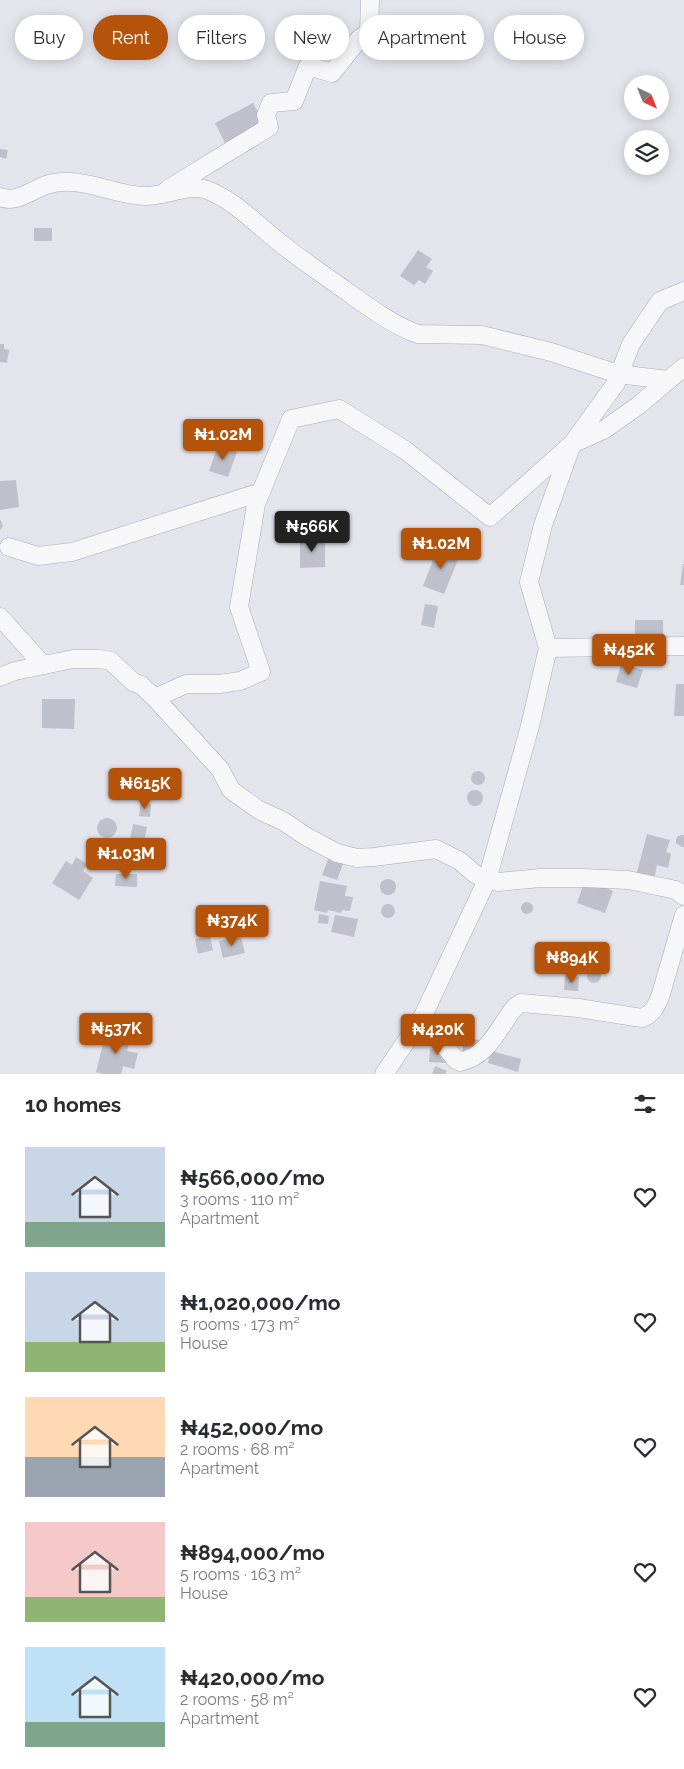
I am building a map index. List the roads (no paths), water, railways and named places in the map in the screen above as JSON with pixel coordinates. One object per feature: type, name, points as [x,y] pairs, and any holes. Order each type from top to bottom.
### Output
[{"type":"street","points":[[156,196],[269,127],[266,115],[271,103],[294,101],[308,66],[332,72],[359,39],[370,32],[370,0]]},
{"type":"street","points":[[0,197],[12,199],[48,184],[78,182],[124,194],[143,196],[156,196],[194,188],[214,193],[238,208],[284,246],[365,304],[410,331],[418,334],[482,336],[551,352],[618,374],[662,379]]},
{"type":"street","points":[[155,698],[186,684],[240,681],[261,672],[239,607],[256,504],[291,419],[339,409],[405,450],[490,517],[572,444],[616,383],[631,344],[660,301],[684,291]]},
{"type":"street","points":[[384,1074],[422,1018],[487,880],[530,726],[548,648],[529,582],[544,525],[572,444],[605,429],[639,405],[662,379],[683,368]]},
{"type":"street","points":[[9,548],[38,556],[72,552],[260,492]]},
{"type":"street","points":[[0,617],[43,665]]},
{"type":"street","points":[[548,648],[684,646]]},
{"type":"street","points":[[0,677],[15,671],[73,659],[88,658],[111,661],[133,682],[141,685],[155,698],[220,769],[231,790],[259,810],[283,821],[307,837],[337,852],[357,858],[436,849],[460,861],[475,874],[487,880],[498,882],[576,878],[628,880],[676,890],[684,896]]},
{"type":"street","points":[[422,1018],[456,1060],[460,1062],[473,1058],[485,1049],[512,1010],[521,1003],[578,1008],[642,1018],[655,1009],[660,997],[684,915]]}]
